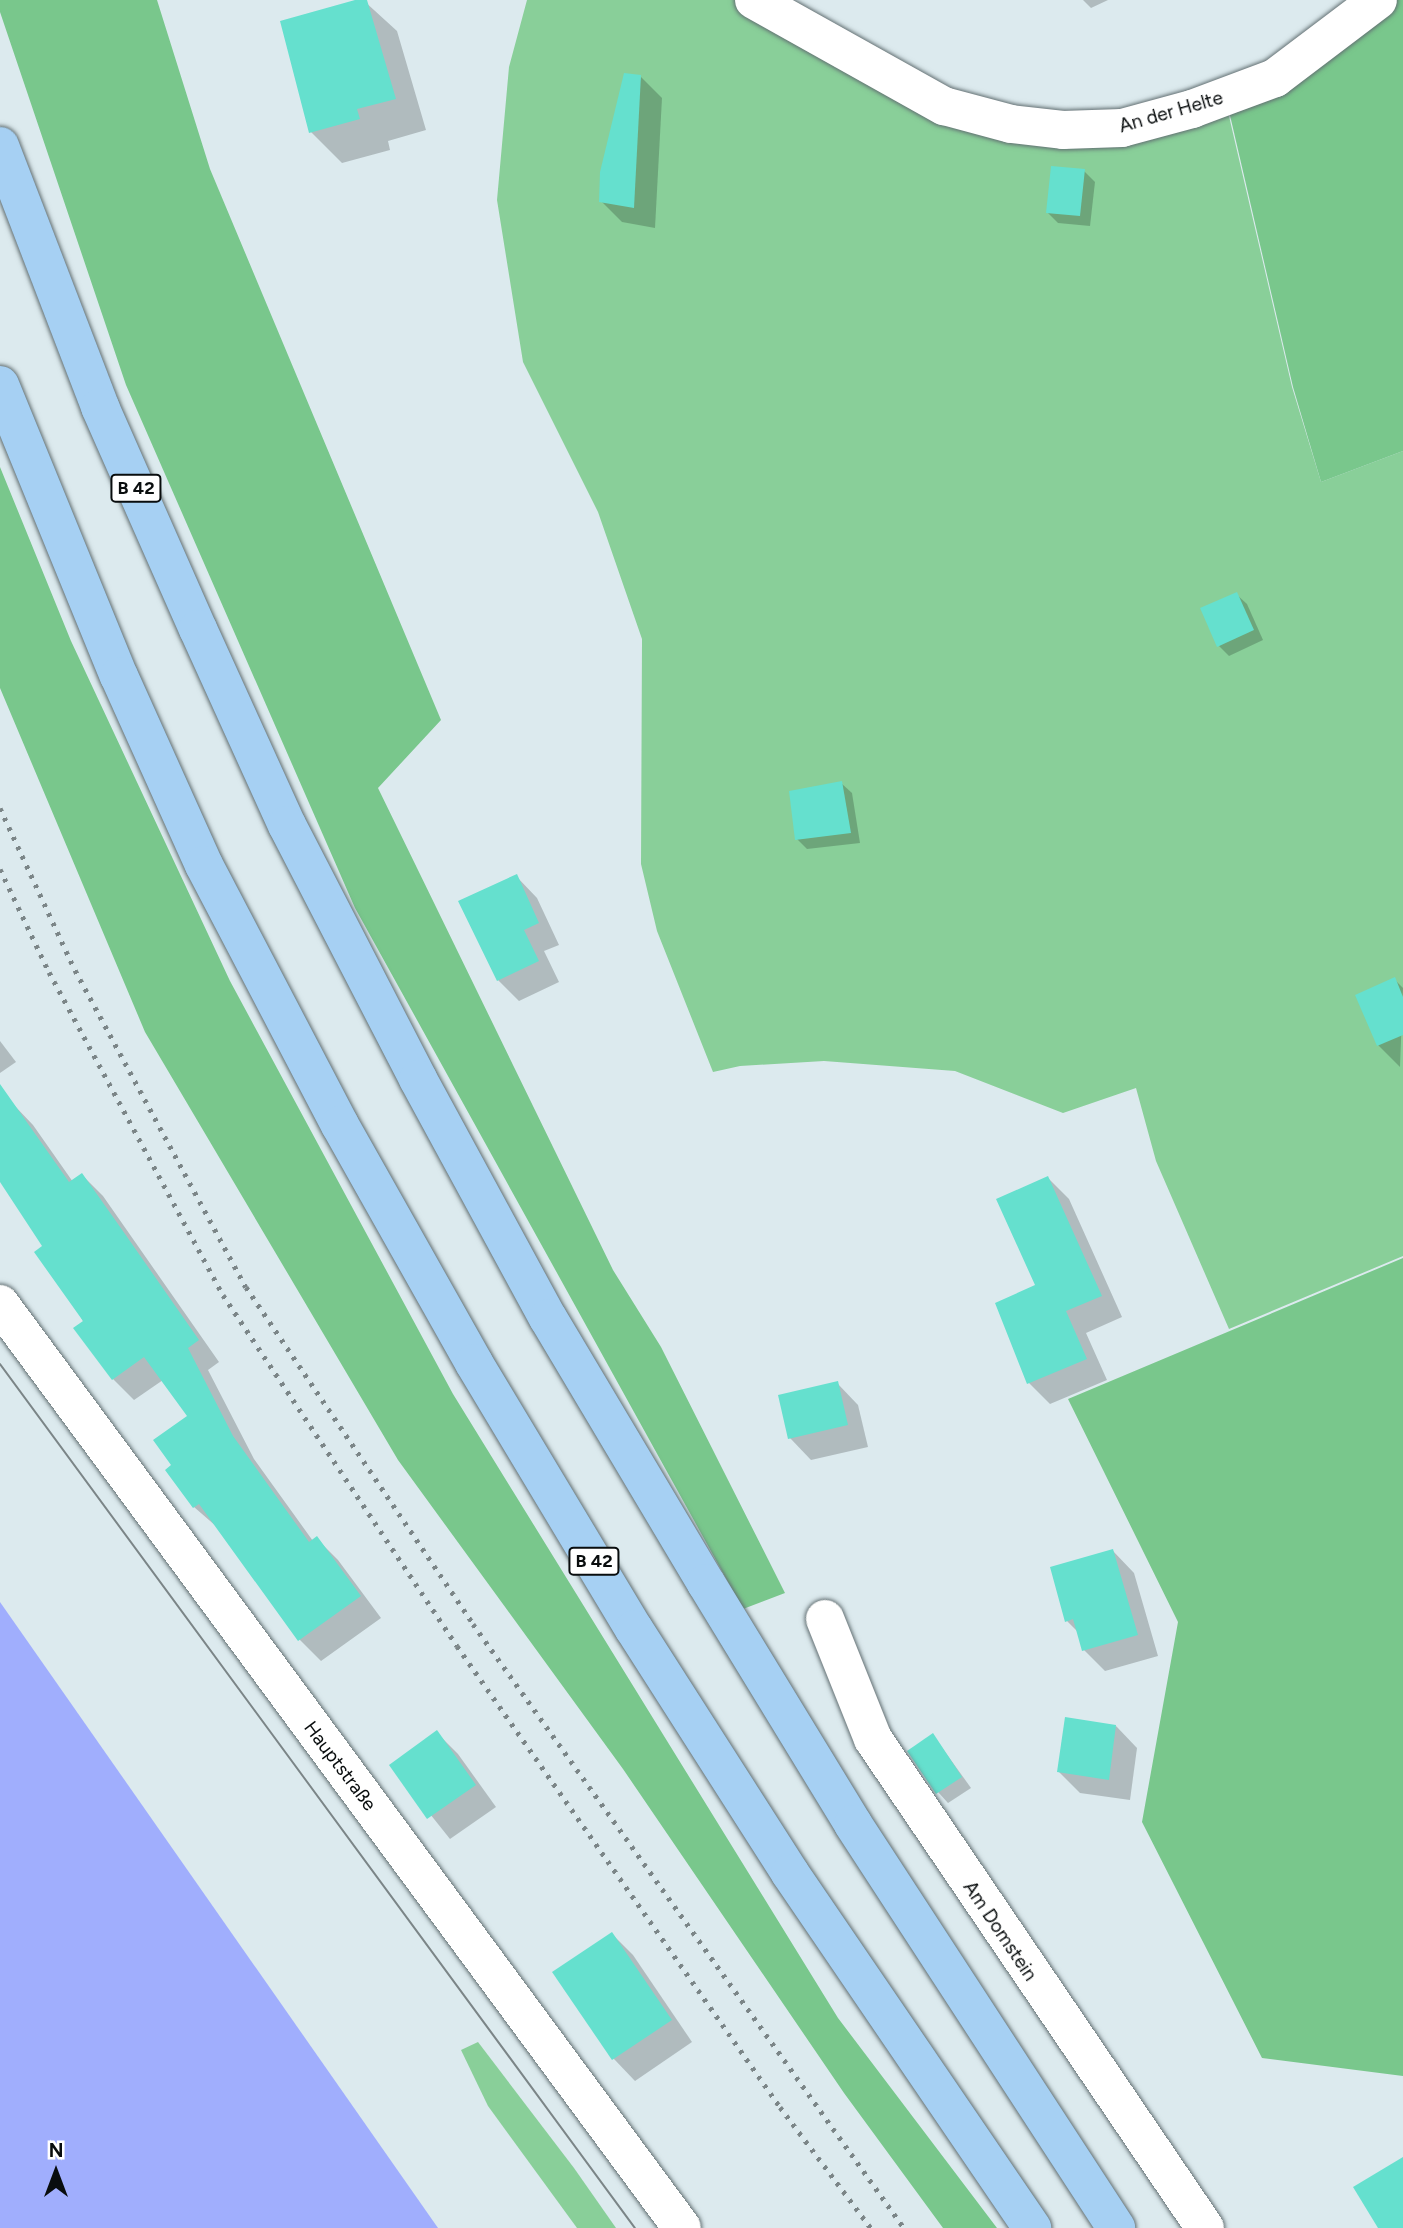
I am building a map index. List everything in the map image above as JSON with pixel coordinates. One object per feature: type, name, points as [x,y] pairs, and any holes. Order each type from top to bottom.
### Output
[{"type":"highway","name":"B 42","points":[[0,146],[100,407],[198,629],[287,825],[418,1079],[548,1318],[706,1583],[868,1847],[1078,2176],[1116,2228]]},
{"type":"highway","name":"B 42","points":[[0,385],[119,676],[204,865],[347,1137],[474,1363],[634,1629],[790,1873],[1032,2228]]},
{"type":"street","name":"An der Helte","points":[[754,0],[944,106],[1011,124],[1063,130],[1122,128],[1192,109],[1275,78],[1378,0]]},
{"type":"street","name":"Hauptstraße","points":[[0,1304],[682,2228]]},
{"type":"street","name":"Am Domstein","points":[[825,1619],[873,1739],[1205,2228]]},
{"type":"green space","points":[[0,0],[157,0],[210,169],[441,720],[378,788],[613,1270],[661,1347],[785,1593],[743,1609],[355,908],[126,385],[0,12]]},
{"type":"green space","points":[[527,0],[754,0],[1010,125],[1225,99],[1292,387],[1321,482],[1403,451],[1403,1256],[1229,1329],[1156,1161],[1136,1088],[1063,1113],[955,1071],[824,1061],[740,1066],[713,1072],[657,931],[641,864],[642,639],[598,512],[523,362],[497,200],[509,67]]},
{"type":"green space","points":[[1361,0],[1403,0],[1403,451],[1321,482],[1293,387],[1226,98]]},
{"type":"green space","points":[[0,467],[71,641],[230,981],[453,1394],[838,2018],[997,2228],[943,2228],[844,2093],[623,1769],[398,1460],[145,1032],[0,688]]},
{"type":"green space","points":[[1403,1258],[1403,2076],[1262,2058],[1142,1822],[1178,1622],[1068,1399]]},
{"type":"green space","points":[[478,2042],[616,2228],[577,2228],[488,2106],[461,2050]]},
{"type":"water","points":[[0,1602],[438,2228],[0,2228]]},
{"type":"building","points":[[355,0],[367,0],[396,99],[357,109],[360,119],[309,133],[280,21]]},
{"type":"building","points":[[624,73],[641,75],[634,208],[599,202],[600,172]]},
{"type":"building","points":[[1051,166],[1085,169],[1080,216],[1046,213]]},
{"type":"building","points":[[1237,592],[1254,630],[1217,647],[1200,608]]},
{"type":"building","points":[[842,781],[851,833],[795,840],[789,791]]},
{"type":"building","points":[[517,874],[539,923],[524,930],[539,961],[497,981],[458,901]]},
{"type":"building","points":[[1395,977],[1403,997],[1403,1035],[1377,1046],[1355,995]]},
{"type":"building","points":[[0,1084],[69,1182],[82,1173],[199,1340],[188,1348],[233,1436],[309,1542],[317,1536],[361,1596],[298,1641],[199,1504],[193,1508],[165,1470],[171,1465],[153,1440],[187,1416],[144,1357],[112,1380],[73,1328],[83,1321],[34,1252],[42,1246],[0,1182]]},
{"type":"building","points":[[1048,1176],[1102,1296],[1066,1311],[1087,1359],[1027,1384],[995,1303],[1035,1285],[996,1199]]},
{"type":"building","points":[[838,1381],[848,1425],[788,1439],[778,1395]]},
{"type":"building","points":[[1113,1549],[1138,1635],[1082,1651],[1073,1619],[1065,1622],[1050,1567]]},
{"type":"building","points":[[1065,1717],[1116,1725],[1109,1780],[1057,1772]]},
{"type":"building","points":[[437,1730],[476,1785],[427,1819],[389,1765]]},
{"type":"building","points":[[933,1733],[962,1777],[936,1794],[907,1751]]},
{"type":"building","points":[[612,1932],[672,2020],[612,2060],[552,1972]]},
{"type":"building","points":[[1403,2157],[1403,2228],[1378,2228],[1353,2187]]},
{"type":"tram line","points":[[0,1364],[635,2228]]},
{"type":"railway","points":[[0,808],[75,970],[246,1287],[473,1624],[904,2228]]},
{"type":"railway","points":[[0,869],[49,972],[223,1295],[457,1646],[780,2107],[871,2228]]}]
